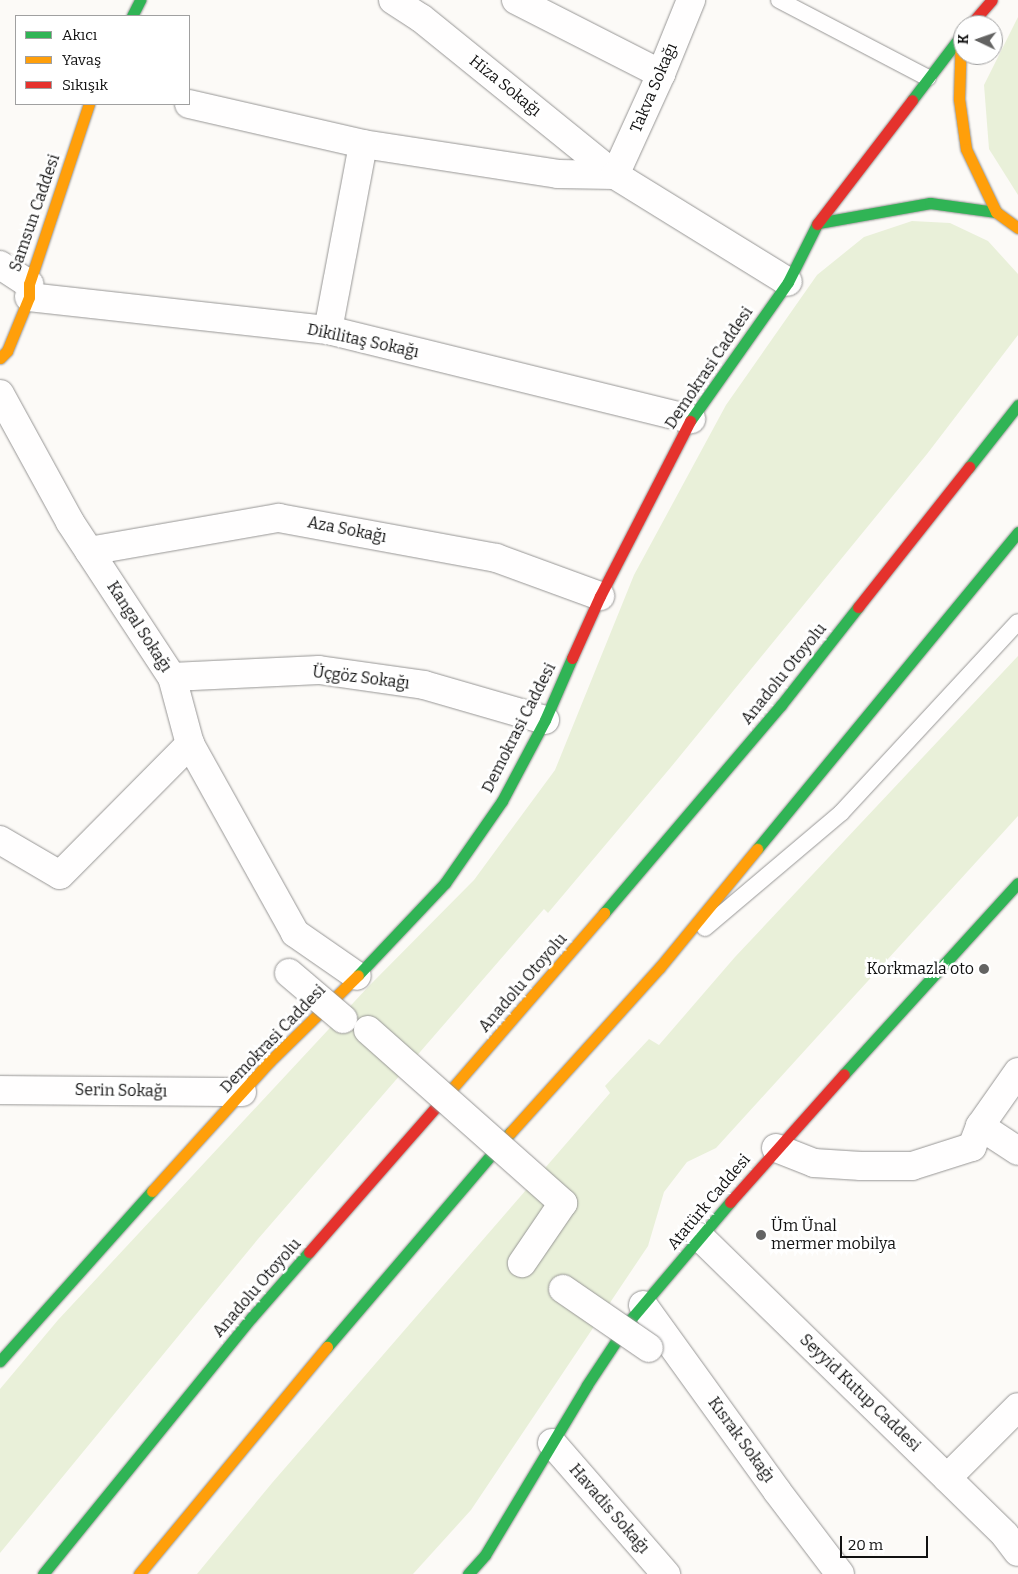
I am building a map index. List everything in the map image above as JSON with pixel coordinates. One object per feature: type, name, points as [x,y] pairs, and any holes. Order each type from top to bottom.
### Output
[{"type":"main road","points":[[132,15],[140,0]]},
{"type":"main road","points":[[979,15],[992,0]]},
{"type":"main road","name":"Demokrasi Caddesi","points":[[0,1361],[46,1306],[269,1062],[358,976],[445,884],[502,801],[545,720],[600,596],[691,419],[788,282],[818,223],[953,46]]},
{"type":"main road","points":[[961,65],[959,99],[966,149],[996,212]]},
{"type":"main road","name":"Samsun Caddesi","points":[[0,358],[7,351],[29,291],[89,105]]},
{"type":"main road","points":[[818,223],[930,203],[996,212],[1018,228]]},
{"type":"main road","name":"Anadolu Otoyolu","points":[[43,1574],[252,1316],[547,980],[781,705],[1018,404]]},
{"type":"main road","points":[[139,1574],[363,1304],[542,1096],[660,967],[1018,532]]},
{"type":"main road","name":"Atatürk Caddesi","points":[[468,1574],[485,1555],[587,1385],[643,1305],[776,1148],[1018,883]]},
{"type":"street","name":"Hiza Sokağı","points":[[393,0],[427,9],[615,175],[788,282]]},
{"type":"street","points":[[516,0],[661,74]]},
{"type":"street","name":"Takva Sokağı","points":[[615,175],[661,74],[691,0]]},
{"type":"street","points":[[190,104],[363,144],[558,174],[615,175]]},
{"type":"street","points":[[328,330],[363,144]]},
{"type":"street","name":"Dikilitaş Sokağı","points":[[0,265],[29,291],[328,330],[691,419]]},
{"type":"street","name":"Kangal Sokağı","points":[[0,394],[70,522],[172,677],[190,744],[295,933],[358,976]]},
{"type":"street","name":"Aza Sokağı","points":[[90,551],[279,518],[496,558],[600,596]]},
{"type":"street","name":"Üçgöz Sokağı","points":[[172,677],[319,670],[424,685],[545,720]]},
{"type":"street","points":[[1,843],[60,875],[190,744]]},
{"type":"street","points":[[289,974],[343,1018]]},
{"type":"street","points":[[363,1036],[368,1030],[563,1203],[522,1263]]},
{"type":"street","points":[[776,1148],[814,1163],[861,1166],[912,1166],[972,1148],[980,1126],[1018,1072]]},
{"type":"street","name":"Serin Sokağı","points":[[0,1090],[242,1092]]},
{"type":"street","points":[[980,1126],[1018,1151]]},
{"type":"street","name":"Seyyid Kutup Caddesi","points":[[700,1237],[1005,1535],[1018,1552]]},
{"type":"street","points":[[562,1289],[649,1348]]},
{"type":"street","name":"Kısrak Sokağı","points":[[643,1305],[777,1491],[840,1574]]},
{"type":"street","points":[[946,1478],[1018,1407]]},
{"type":"street","name":"Havadis Sokağı","points":[[552,1443],[666,1574]]},
{"type":"lane","points":[[779,0],[928,78]]},
{"type":"lane","points":[[660,967],[841,813],[1018,622]]},
{"type":"green space","points":[[1018,17],[1018,195],[989,149],[984,85],[994,65],[1003,65],[1003,47]]},
{"type":"green space","points":[[912,221],[950,223],[988,241],[1018,274],[1018,335],[927,454],[671,767],[548,913],[544,909],[258,1239],[0,1553],[0,1389],[58,1320],[368,987],[474,880],[555,770],[634,575],[726,405],[817,275],[864,237]]},
{"type":"green space","points":[[1018,656],[1018,816],[716,1148],[687,1162],[664,1192],[648,1246],[471,1510],[413,1574],[197,1574],[272,1483],[610,1093],[605,1086],[649,1039],[659,1045],[735,957]]},
{"type":"traffic: fast","points":[[132,15],[140,0]]},
{"type":"traffic: fast","points":[[912,100],[953,46]]},
{"type":"traffic: fast","points":[[818,223],[930,203],[996,212]]},
{"type":"traffic: fast","points":[[690,421],[788,282],[817,224]]},
{"type":"traffic: fast","points":[[969,467],[1018,405]]},
{"type":"traffic: fast","points":[[757,849],[1018,532]]},
{"type":"traffic: fast","points":[[604,913],[781,705],[858,607]]},
{"type":"traffic: fast","points":[[358,975],[445,883],[502,801],[545,720],[572,658]]},
{"type":"traffic: fast","points":[[844,1074],[1018,883]]},
{"type":"traffic: fast","points":[[327,1347],[510,1133]]},
{"type":"traffic: fast","points":[[0,1361],[152,1191]]},
{"type":"traffic: fast","points":[[468,1574],[485,1555],[587,1385],[630,1320],[730,1202]]},
{"type":"traffic: fast","points":[[43,1574],[252,1317],[309,1252]]},
{"type":"traffic: slow","points":[[960,65],[959,99],[966,149],[996,212],[1018,228]]},
{"type":"traffic: slow","points":[[0,358],[7,351],[29,297],[29,284],[89,105]]},
{"type":"traffic: slow","points":[[510,1133],[660,967],[757,849]]},
{"type":"traffic: slow","points":[[436,1107],[604,913]]},
{"type":"traffic: slow","points":[[152,1191],[269,1062],[358,975]]},
{"type":"traffic: slow","points":[[139,1574],[327,1347]]},
{"type":"traffic: jam","points":[[979,15],[992,0]]},
{"type":"traffic: jam","points":[[817,224],[912,100]]},
{"type":"traffic: jam","points":[[572,658],[600,596],[690,421]]},
{"type":"traffic: jam","points":[[858,607],[969,467]]},
{"type":"traffic: jam","points":[[730,1202],[844,1074]]},
{"type":"traffic: jam","points":[[309,1252],[436,1107]]},
{"type":"place","name":"Korkmazla oto","points":[[984,969]]},
{"type":"place","name":"Üm Ünal mermer mobilya","points":[[761,1235]]}]
